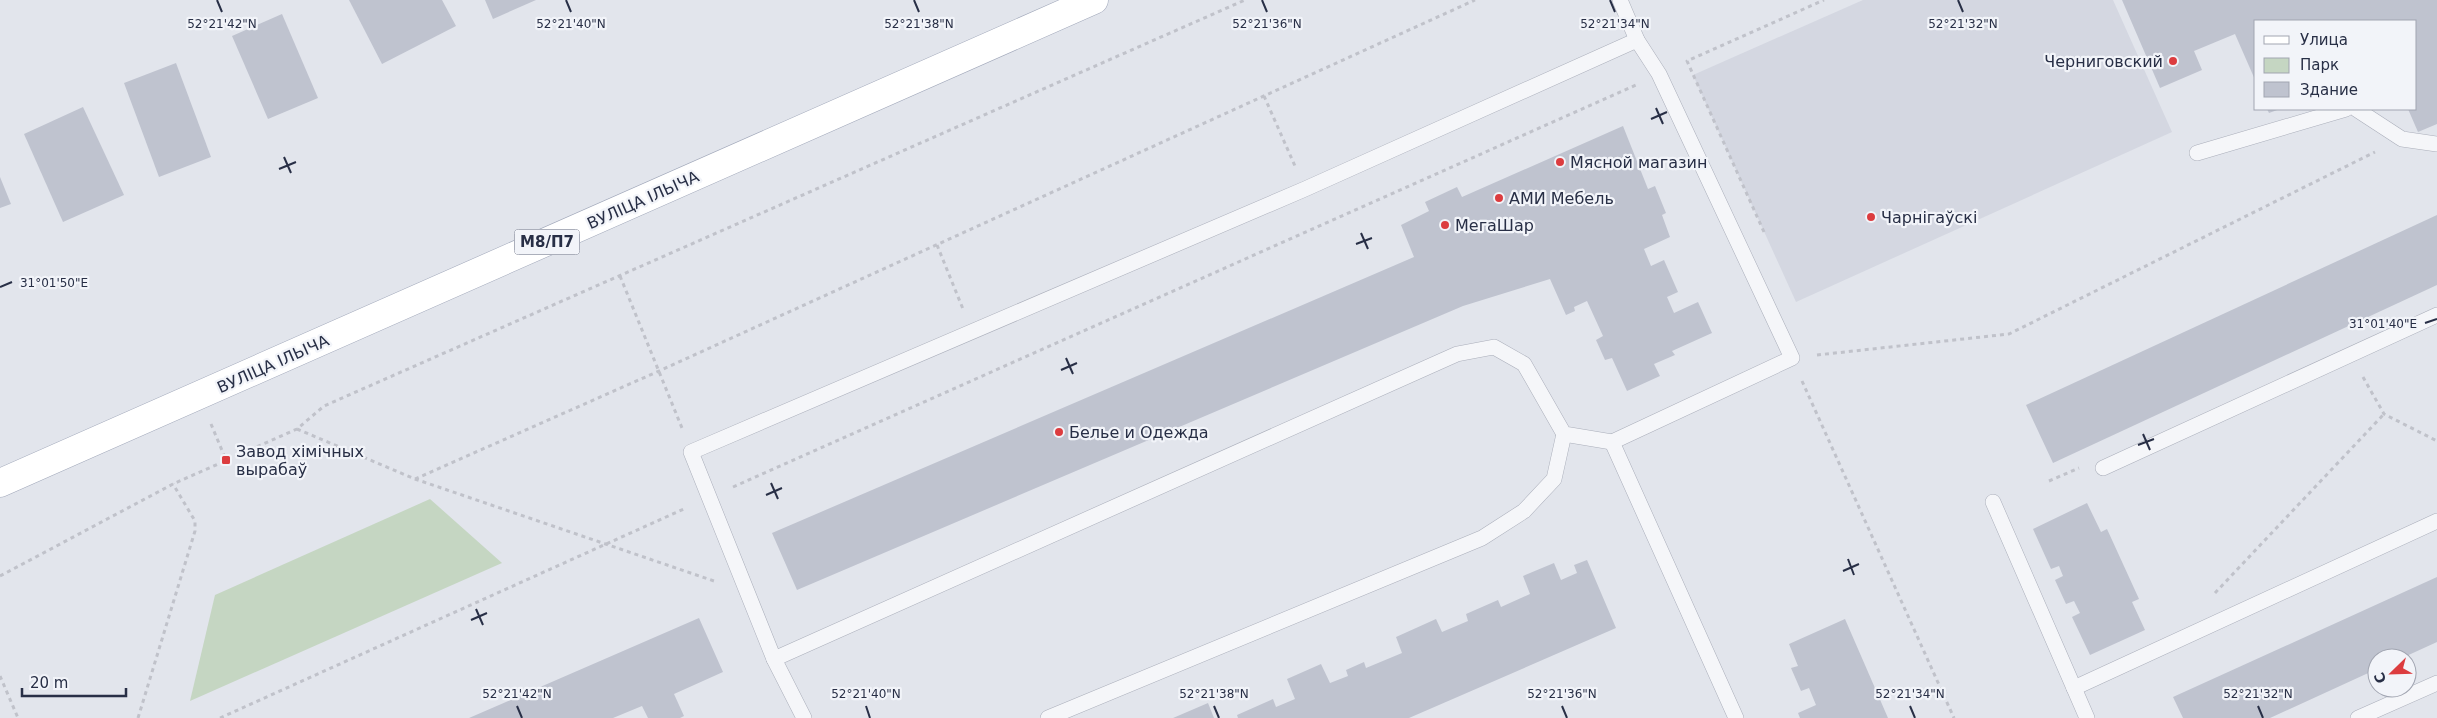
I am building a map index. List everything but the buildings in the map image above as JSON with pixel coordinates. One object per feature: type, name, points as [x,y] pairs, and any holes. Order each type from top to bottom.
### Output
[{"type":"main road","name":"ВУЛІЦА ІЛЬІЧА","points":[[0,483],[1094,0]]},
{"type":"lane","points":[[1564,434],[1612,442],[1792,358],[1659,74],[1637,40],[1620,0]]},
{"type":"lane","points":[[804,718],[774,659],[691,452],[1305,189],[1637,40]]},
{"type":"lane","points":[[2197,153],[2343,110]]},
{"type":"lane","points":[[2358,110],[2402,139],[2437,144]]},
{"type":"lane","points":[[2103,468],[2437,315]]},
{"type":"lane","points":[[774,659],[1457,354],[1494,347],[1524,364],[1564,434],[1554,479],[1524,511],[1482,538],[1048,718]]},
{"type":"lane","points":[[1612,442],[1736,718]]},
{"type":"lane","points":[[1993,502],[2087,718]]},
{"type":"lane","points":[[2074,688],[2437,521]]},
{"type":"lane","points":[[2358,718],[2437,683]]},
{"type":"path","points":[[0,576],[173,484],[297,429],[324,406],[1245,0]]},
{"type":"path","points":[[415,479],[659,371],[1475,0]]},
{"type":"path","points":[[220,718],[1824,0]]},
{"type":"path","points":[[1687,61],[1767,238]]},
{"type":"path","points":[[1264,96],[1305,189]]},
{"type":"path","points":[[1954,718],[1792,358],[2009,334],[2402,139]]},
{"type":"path","points":[[937,245],[973,332]]},
{"type":"path","points":[[620,276],[691,452]]},
{"type":"path","points":[[1816,346],[1820,354]]},
{"type":"path","points":[[2351,354],[2384,414],[2437,441]]},
{"type":"path","points":[[199,396],[226,460]]},
{"type":"path","points":[[2212,596],[2384,414]]},
{"type":"path","points":[[297,429],[415,479],[748,593]]},
{"type":"path","points":[[138,718],[195,531],[195,521],[173,484]]},
{"type":"path","points":[[0,676],[18,718]]},
{"type":"shaded area","name":"Чарнігаўскі","points":[[1863,0],[2113,0],[2172,132],[1796,302],[1693,75]]},
{"type":"green space","points":[[430,499],[502,563],[190,701],[215,595]]},
{"type":"place","name":"Черниговский","points":[[2173,61]]},
{"type":"place","name":"Мясной магазин","points":[[1560,162]]},
{"type":"place","name":"АМИ Мебель","points":[[1499,198]]},
{"type":"place","name":"Чарнігаўскі","points":[[1871,217]]},
{"type":"place","name":"МегаШар","points":[[1445,225]]},
{"type":"place","name":"Белье и Одежда","points":[[1059,432]]},
{"type":"place","name":"Завод хімічных вырабаў","points":[[226,460]]}]
